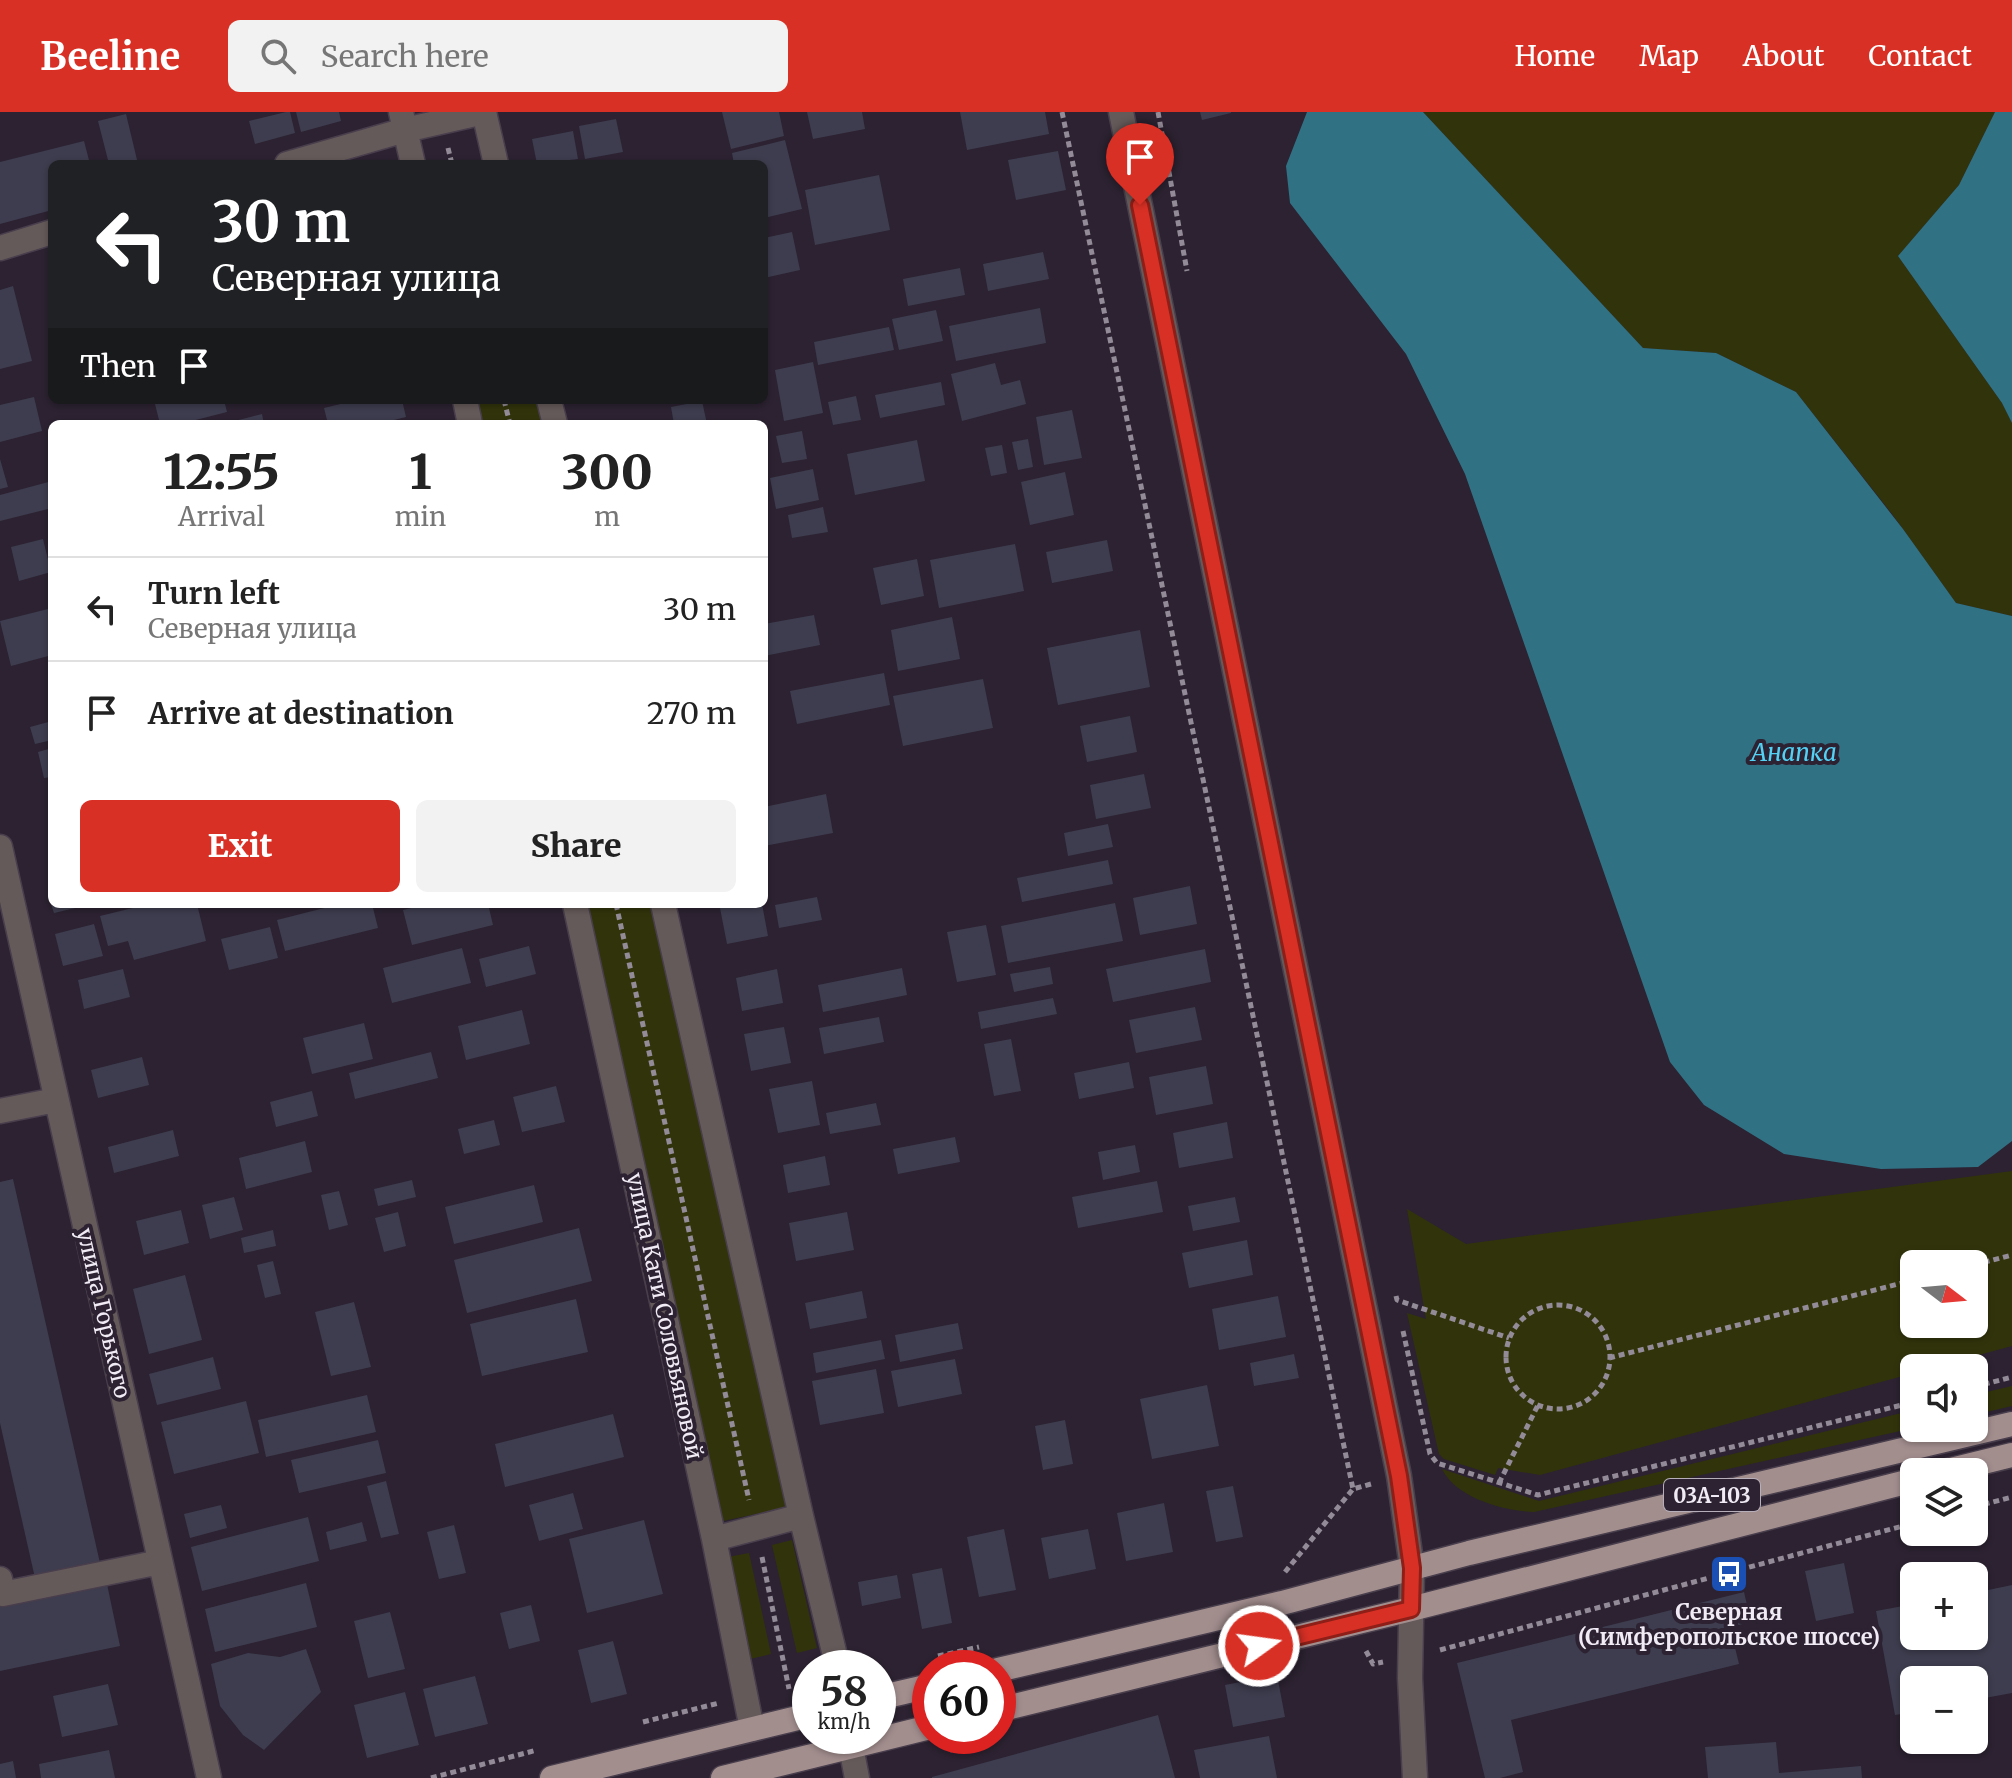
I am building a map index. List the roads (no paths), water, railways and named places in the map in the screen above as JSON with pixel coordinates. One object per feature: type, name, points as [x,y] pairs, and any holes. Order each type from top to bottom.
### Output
[{"type":"main road","name":"03А-103","points":[[1016,1666],[2012,1424]]},
{"type":"main road","points":[[1988,1461],[2012,1455]]},
{"type":"main road","name":"03А-103","points":[[1016,1706],[1411,1609],[1900,1484]]},
{"type":"main road","points":[[552,1778],[792,1719]]},
{"type":"main road","points":[[723,1778],[822,1754]]},
{"type":"street","points":[[298,160],[403,121],[484,112],[495,160]]},
{"type":"street","points":[[1121,112],[1399,1476],[1412,1568],[1410,1658],[1415,1778]]},
{"type":"street","points":[[403,121],[412,160]]},
{"type":"street","points":[[0,248],[48,233]]},
{"type":"street","name":"улица Горького","points":[[0,847],[209,1778]]},
{"type":"street","name":"улица Кати Соловьяновой","points":[[576,908],[714,1539],[752,1729]]},
{"type":"street","points":[[664,908],[834,1650]]},
{"type":"street","points":[[0,1111],[56,1100]]},
{"type":"street","points":[[714,1539],[801,1516]]},
{"type":"street","points":[[0,1579],[3,1594],[160,1562]]},
{"type":"street","points":[[852,1754],[857,1778]]},
{"type":"water","name":"Анапка","points":[[1307,112],[1423,112],[1643,348],[1716,353],[1796,392],[1903,529],[1956,603],[2012,616],[2012,1141],[1978,1167],[1881,1169],[1784,1154],[1704,1105],[1670,1062],[1465,474],[1406,354],[1290,203],[1286,166]]},
{"type":"water","points":[[1995,112],[2012,112],[2012,423],[2002,403],[1898,256],[1959,185]]},
{"type":"place","name":"Северная (Симферопольское шоссе)","points":[[1729,1574]]}]
